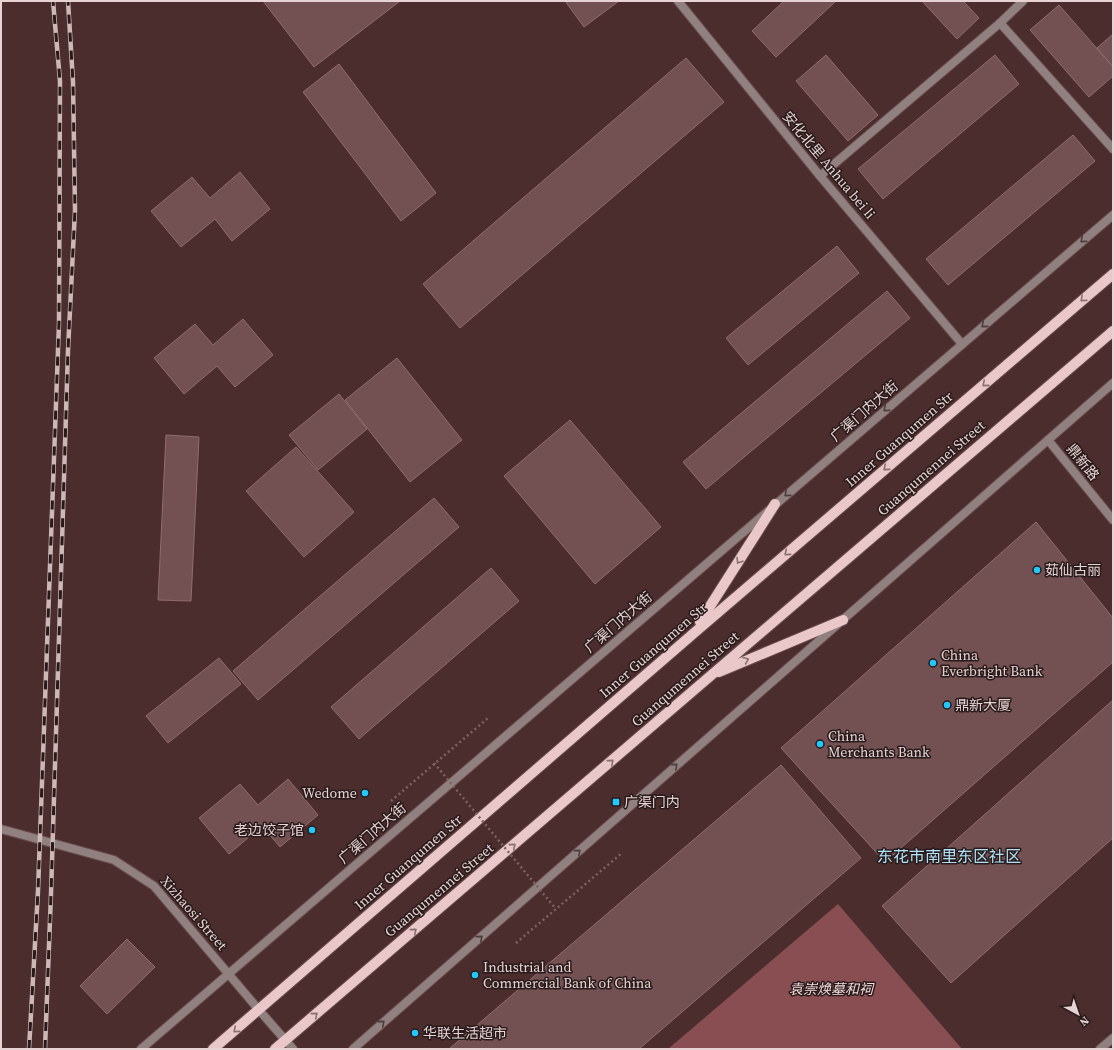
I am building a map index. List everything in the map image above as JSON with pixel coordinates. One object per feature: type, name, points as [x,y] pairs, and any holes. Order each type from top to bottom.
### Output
[{"type":"main road","name":"Inner Guanqumen Str","points":[[213,1049],[694,633],[1113,274]]},
{"type":"main road","name":"Guanqumennei Street","points":[[275,1049],[1113,331]]},
{"type":"main road","points":[[694,633],[775,504]]},
{"type":"main road","points":[[710,676],[843,620]]},
{"type":"street","name":"安化北里 Anhua bei li","points":[[678,1],[820,176],[962,344]]},
{"type":"street","points":[[820,176],[1000,23],[1023,1]]},
{"type":"street","points":[[1000,23],[1113,149]]},
{"type":"street","name":"广渠门内大街","points":[[140,1049],[1113,215]]},
{"type":"street","points":[[353,1049],[1113,383]]},
{"type":"street","name":"鼎新路","points":[[1048,440],[1113,520]]},
{"type":"street","name":"Xizhaosi Street","points":[[1,828],[114,860],[154,886],[293,1049]]},
{"type":"street","points":[[1100,1049],[1113,1038]]},
{"type":"path","points":[[391,801],[488,718]]},
{"type":"path","points":[[434,763],[556,909]]},
{"type":"path","points":[[516,943],[622,852]]},
{"type":"green space","name":"袁崇焕墓和祠","points":[[838,904],[962,1049],[668,1049]]},
{"type":"building","points":[[263,1],[400,1],[314,67]]},
{"type":"building","points":[[565,1],[619,1],[584,27]]},
{"type":"building","points":[[784,1],[836,1],[776,57],[752,31]]},
{"type":"building","points":[[922,1],[963,1],[979,18],[957,39]]},
{"type":"building","points":[[1059,5],[1113,67],[1113,76],[1089,97],[1030,30]]},
{"type":"building","points":[[1113,34],[1113,67],[1097,48]]},
{"type":"building","points":[[826,55],[878,115],[848,141],[796,81]]},
{"type":"building","points":[[995,55],[1019,84],[883,199],[858,169]]},
{"type":"building","points":[[686,58],[724,102],[460,328],[423,284]]},
{"type":"building","points":[[339,64],[436,193],[401,221],[303,92]]},
{"type":"building","points":[[1073,135],[1095,161],[948,285],[926,259]]},
{"type":"building","points":[[240,172],[270,209],[232,241],[215,219],[181,247],[151,211],[192,177],[210,198]]},
{"type":"building","points":[[837,246],[859,273],[748,365],[726,338]]},
{"type":"building","points":[[887,291],[910,318],[706,489],[683,462]]},
{"type":"building","points":[[243,319],[273,355],[235,387],[217,366],[184,394],[154,358],[195,324],[213,345]]},
{"type":"building","points":[[397,358],[462,440],[410,482],[345,400]]},
{"type":"building","points":[[339,394],[367,429],[318,470],[289,435]]},
{"type":"building","points":[[570,420],[661,527],[595,584],[504,476]]},
{"type":"building","points":[[166,435],[199,437],[191,601],[158,600]]},
{"type":"building","points":[[296,447],[354,512],[304,557],[246,491]]},
{"type":"building","points":[[434,498],[459,527],[258,700],[233,671]]},
{"type":"building","name":"鼎新大厦","points":[[1036,522],[1113,618],[1113,662],[885,862],[781,748]]},
{"type":"building","points":[[491,568],[519,601],[359,739],[331,707]]},
{"type":"building","points":[[219,658],[241,684],[168,743],[146,716]]},
{"type":"building","points":[[1113,700],[1113,838],[951,983],[882,906]]},
{"type":"building","points":[[781,765],[861,858],[639,1049],[449,1049]]},
{"type":"building","points":[[288,779],[318,815],[280,847],[262,826],[229,854],[199,818],[240,784],[258,805]]},
{"type":"building","points":[[127,939],[155,967],[107,1014],[80,986]]},
{"type":"railway","points":[[29,1049],[38,891],[59,323],[60,81],[53,1]]},
{"type":"railway","points":[[45,1049],[68,350],[75,210],[73,82],[68,1]]},
{"type":"place","name":"茹仙古丽","points":[[1037,570]]},
{"type":"place","name":"China Everbright Bank","points":[[933,663]]},
{"type":"place","name":"鼎新大厦","points":[[947,705]]},
{"type":"place","name":"China Merchants Bank","points":[[820,744]]},
{"type":"place","name":"Wedome","points":[[365,793]]},
{"type":"place","name":"广渠门内","points":[[616,802]]},
{"type":"place","name":"老边饺子馆","points":[[312,830]]},
{"type":"place","name":"Industrial and Commercial Bank of China","points":[[475,975]]},
{"type":"place","name":"华联生活超市","points":[[415,1033]]},
{"type":"district","name":"东花市南里东区社区","points":[[949,856]]}]
